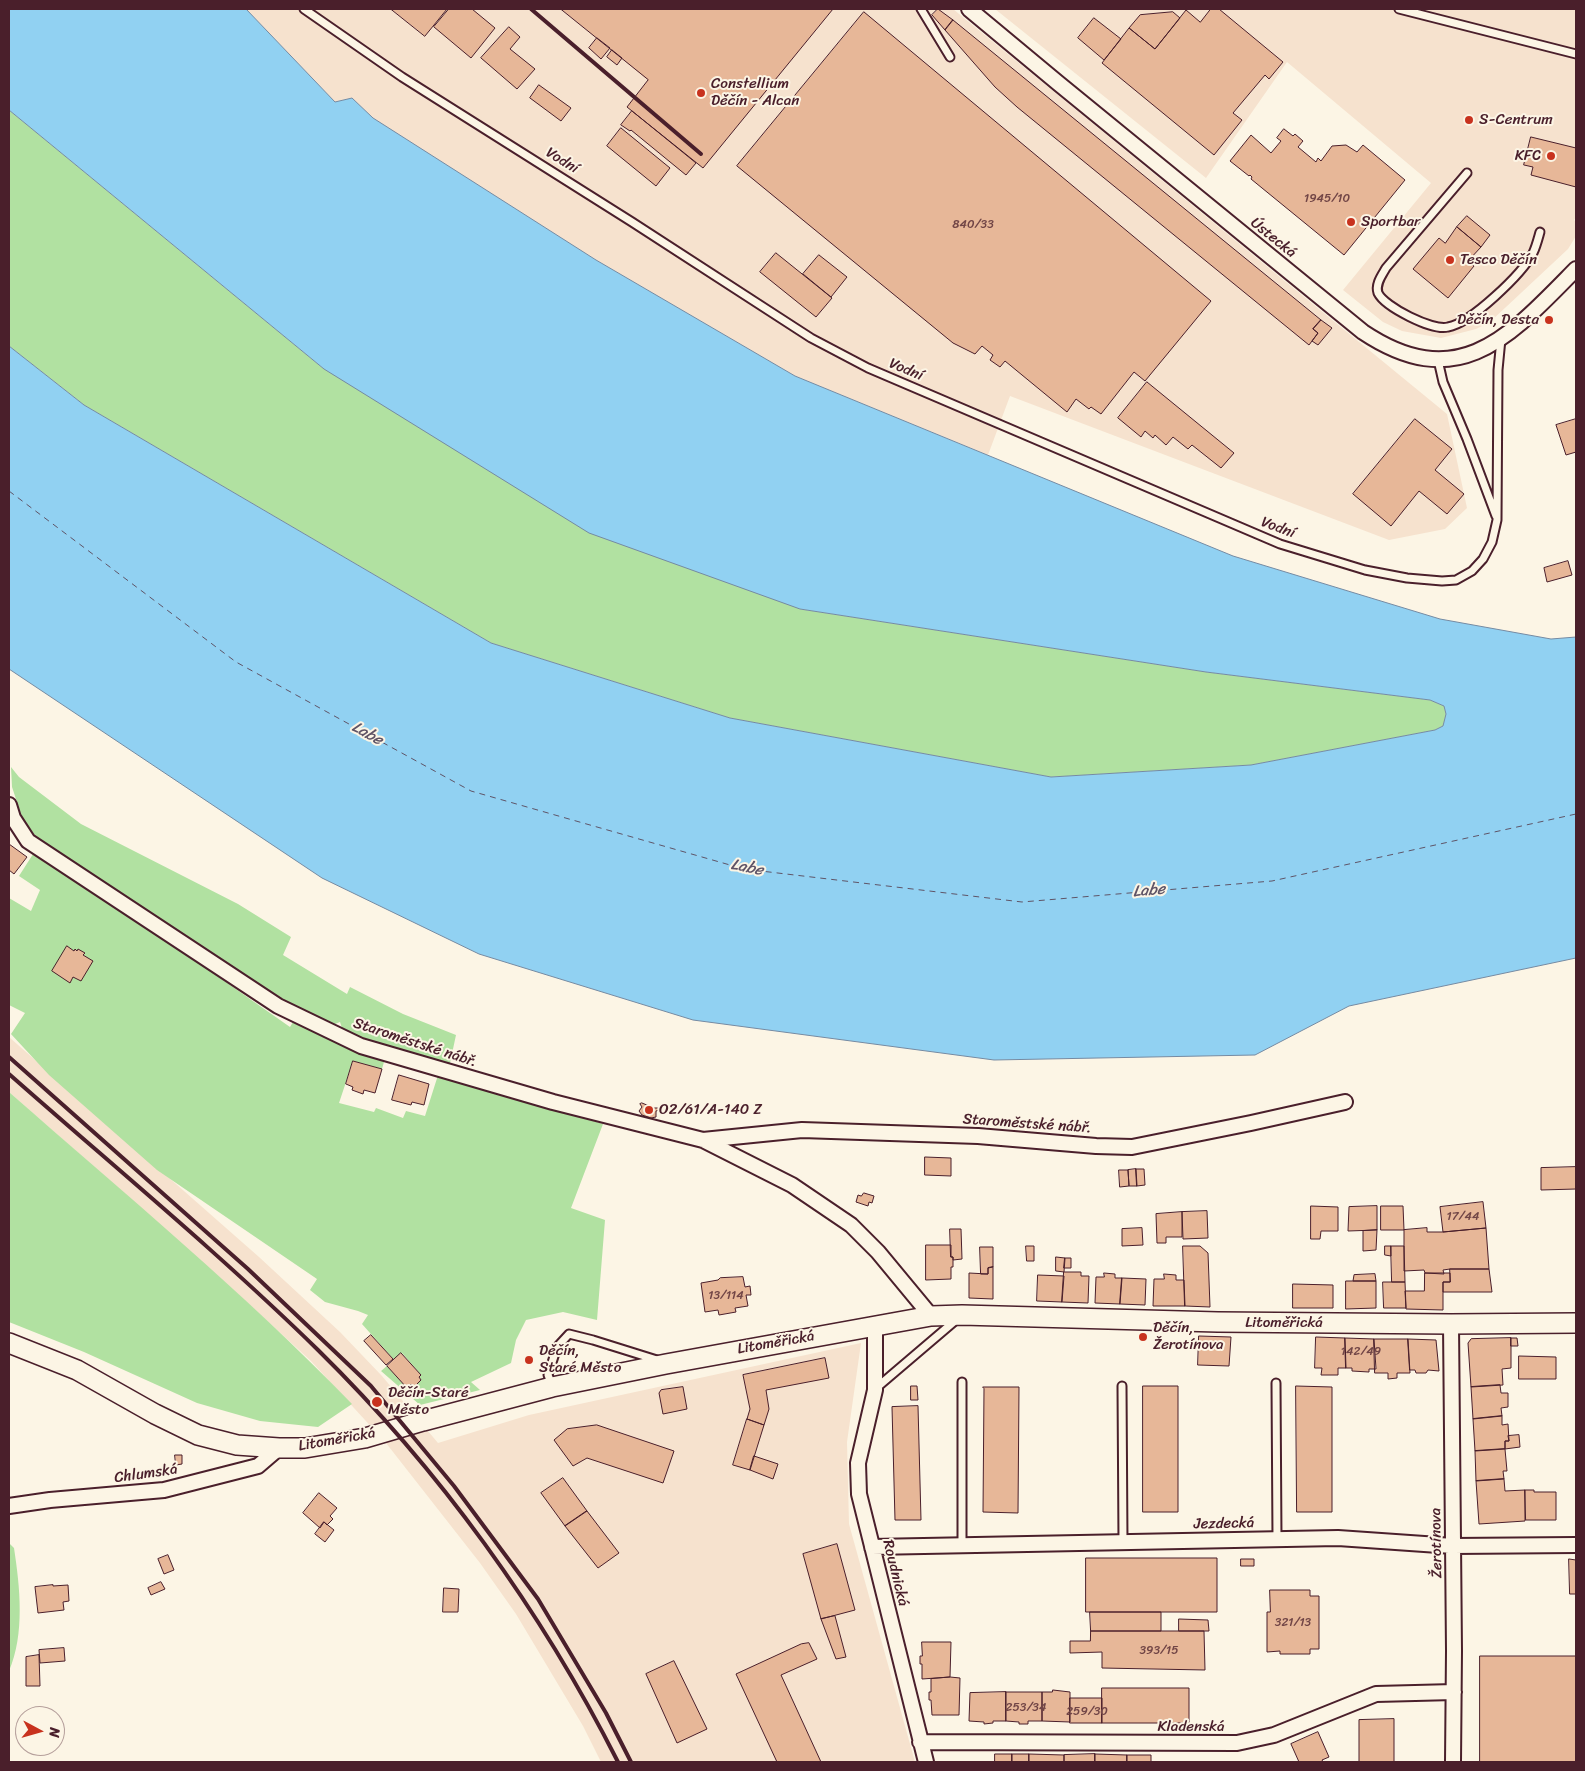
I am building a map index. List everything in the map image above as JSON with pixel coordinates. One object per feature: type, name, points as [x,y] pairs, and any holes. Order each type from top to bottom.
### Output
[{"type":"main road","name":"Litoměřická","points":[[9,1343],[77,1370],[154,1414],[198,1435],[237,1445],[279,1448],[313,1447],[366,1438],[491,1402],[552,1387],[666,1364],[932,1316],[962,1315],[1218,1322],[1451,1324],[1576,1322]]},
{"type":"street","name":"Ústecká","points":[[969,9],[1065,90],[1363,332],[1398,352],[1416,358],[1438,360],[1456,359],[1468,355],[1501,339],[1515,328],[1576,269]]},
{"type":"street","name":"Staroměstské nábř.","points":[[9,805],[13,818],[28,840],[286,1010],[361,1046],[553,1102],[703,1140],[792,1185],[851,1225],[878,1252],[932,1316]]},
{"type":"street","name":"Staroměstské nábř.","points":[[703,1140],[802,1130],[978,1136],[1096,1146],[1132,1147],[1345,1102]]},
{"type":"street","name":"Žerotínova","points":[[1451,1324],[1453,1762]]},
{"type":"street","name":"Roudnická","points":[[875,1325],[874,1390],[858,1463],[859,1494],[926,1762]]},
{"type":"street","name":"Chlumská","points":[[9,1506],[50,1500],[164,1490],[258,1466],[279,1448]]},
{"type":"street","name":"Jezdecká","points":[[872,1547],[1338,1538],[1453,1546],[1576,1545]]},
{"type":"street","name":"Kladenská","points":[[920,1742],[1237,1743],[1274,1736],[1376,1694],[1454,1692]]},
{"type":"lane","name":"Vodní","points":[[304,9],[402,76],[811,338],[868,368],[1189,506],[1280,544],[1365,570],[1407,578],[1442,581],[1456,580],[1472,570],[1483,559],[1492,542],[1497,520],[1498,370],[1501,339]]},
{"type":"lane","points":[[921,9],[950,57]]},
{"type":"lane","points":[[1399,9],[1576,54]]},
{"type":"lane","points":[[1467,173],[1386,268],[1378,282],[1378,288],[1381,296],[1389,303],[1404,314],[1436,327],[1445,328],[1458,324],[1484,307],[1514,276],[1533,254],[1540,232]]},
{"type":"lane","points":[[1438,360],[1443,382],[1497,520]]},
{"type":"lane","points":[[874,1390],[962,1315]]},
{"type":"lane","points":[[552,1387],[548,1374],[557,1346],[570,1334],[666,1364]]},
{"type":"lane","points":[[962,1382],[962,1546]]},
{"type":"lane","points":[[1276,1383],[1278,1540]]},
{"type":"lane","points":[[1122,1386],[1123,1543]]},
{"type":"shaded area","points":[[246,9],[953,9],[1447,414],[1467,508],[1445,529],[1389,540],[1010,396],[988,455],[795,376],[596,260],[372,118],[352,98],[335,102]]},
{"type":"shaded area","points":[[995,9],[1576,9],[1576,217],[1574,220],[1576,222],[1576,236],[1568,249],[1490,322],[1476,329],[1441,338],[1402,331],[1383,322],[1343,290],[1431,183],[1287,62],[1206,178]]},
{"type":"shaded area","points":[[9,1037],[259,1257],[340,1332],[382,1376],[438,1443],[529,1415],[861,1343],[847,1442],[849,1524],[915,1762],[601,1762],[583,1726],[516,1614],[480,1563],[386,1443],[311,1361],[9,1092]]},
{"type":"green space","points":[[9,110],[324,369],[800,609],[1206,672],[1430,700],[1444,706],[1446,714],[1443,726],[1435,730],[1251,765],[1051,777],[730,718],[491,643],[84,405],[9,346]]},
{"type":"green space","points":[[11,767],[19,777],[81,824],[238,904],[291,937],[283,955],[347,994],[350,987],[403,1014],[456,1035],[450,1063],[394,1048],[343,1031],[340,1022],[330,1026],[301,1014],[208,951],[59,856],[36,837],[22,817],[12,787]]},
{"type":"green space","points":[[35,851],[202,961],[200,964],[290,1027],[293,1022],[386,1055],[382,1069],[353,1061],[339,1103],[374,1112],[376,1108],[403,1118],[406,1111],[425,1116],[439,1072],[603,1124],[571,1208],[605,1220],[597,1320],[563,1312],[526,1320],[516,1340],[511,1363],[471,1382],[480,1390],[420,1405],[381,1371],[387,1366],[407,1388],[411,1384],[414,1387],[421,1380],[419,1377],[421,1375],[402,1353],[394,1360],[362,1324],[368,1315],[325,1302],[310,1290],[317,1279],[157,1170],[49,1075],[11,1034],[25,1013],[9,1005],[9,898],[31,911],[40,890],[19,876]]},
{"type":"green space","points":[[9,1092],[227,1283],[352,1404],[318,1427],[260,1421],[197,1403],[84,1352],[9,1322]]},
{"type":"green space","points":[[9,1543],[14,1548],[20,1610],[17,1642],[9,1671]]},
{"type":"water","name":"Labe","points":[[9,9],[246,9],[335,102],[352,98],[373,118],[596,260],[795,376],[1233,556],[1440,619],[1551,639],[1576,637],[1576,958],[1349,1006],[1255,1055],[994,1060],[693,1020],[479,954],[322,878],[9,669],[9,346],[84,405],[491,643],[730,718],[1051,777],[1251,765],[1435,730],[1443,726],[1446,714],[1444,706],[1430,700],[1206,672],[800,609],[589,533],[324,369],[9,110]]},
{"type":"building","points":[[391,9],[447,9],[425,36]]},
{"type":"building","points":[[449,9],[472,9],[495,28],[471,58],[434,27]]},
{"type":"building","name":"Constellium Děčín - Alcan","points":[[561,9],[833,9],[703,168],[627,107],[648,80]]},
{"type":"building","points":[[938,9],[953,20],[945,30],[932,15]]},
{"type":"building","points":[[1211,9],[1219,9],[1283,62],[1269,79],[1265,75],[1233,113],[1242,120],[1214,155],[1102,63],[1129,28],[1155,49],[1186,10],[1200,22]]},
{"type":"building","points":[[864,12],[1211,301],[1145,381],[1134,372],[1101,414],[1091,407],[1089,409],[1076,399],[1067,412],[1005,361],[1000,367],[990,360],[993,355],[982,346],[975,354],[953,343],[737,166]]},
{"type":"building","points":[[1173,12],[1180,18],[1155,49],[1129,28],[1140,15]]},
{"type":"building","points":[[1094,18],[1121,39],[1104,60],[1078,38]]},
{"type":"building","points":[[953,20],[1321,320],[1313,329],[1318,333],[1309,345],[995,87],[945,30]]},
{"type":"building","points":[[509,27],[520,37],[510,49],[535,69],[517,89],[481,58]]},
{"type":"building","points":[[597,38],[610,48],[601,59],[589,48]]},
{"type":"building","points":[[612,50],[622,58],[617,65],[607,57]]},
{"type":"building","points":[[539,85],[571,108],[561,121],[530,98]]},
{"type":"building","points":[[632,111],[696,163],[686,175],[631,130],[621,125]]},
{"type":"building","points":[[621,128],[670,168],[656,186],[607,146]]},
{"type":"building","points":[[1284,129],[1293,136],[1295,134],[1303,141],[1298,147],[1316,162],[1318,158],[1321,161],[1332,146],[1346,145],[1357,152],[1363,145],[1405,180],[1344,255],[1251,179],[1250,175],[1230,161],[1251,135],[1271,153],[1281,141],[1277,138]]},
{"type":"building","name":"KFC","points":[[1531,137],[1576,148],[1576,187],[1531,175],[1533,167],[1524,165]]},
{"type":"building","points":[[1467,216],[1490,235],[1481,247],[1457,227]]},
{"type":"building","points":[[1457,227],[1481,247],[1468,261],[1474,266],[1448,298],[1413,269],[1439,238],[1445,243]]},
{"type":"building","points":[[776,253],[832,298],[816,317],[760,272]]},
{"type":"building","points":[[819,255],[847,277],[831,297],[803,274]]},
{"type":"building","points":[[1321,320],[1332,328],[1318,345],[1312,341],[1318,333],[1313,329]]},
{"type":"building","points":[[1147,382],[1234,453],[1221,468],[1192,445],[1188,449],[1173,437],[1166,445],[1155,435],[1153,438],[1145,431],[1141,437],[1118,418]]},
{"type":"building","points":[[1415,419],[1452,449],[1435,470],[1464,494],[1447,514],[1419,491],[1391,526],[1353,494]]},
{"type":"building","points":[[1576,419],[1576,452],[1566,455],[1556,425]]},
{"type":"building","points":[[1568,561],[1572,575],[1547,582],[1544,568]]},
{"type":"building","points":[[9,844],[27,857],[14,874],[9,870]]},
{"type":"building","points":[[67,946],[74,951],[78,949],[85,953],[83,955],[93,961],[81,981],[73,977],[70,983],[52,971]]},
{"type":"building","points":[[353,1061],[382,1069],[375,1093],[364,1090],[363,1094],[352,1090],[353,1087],[346,1084]]},
{"type":"building","points":[[399,1075],[429,1084],[424,1105],[412,1102],[411,1105],[392,1100]]},
{"type":"building","name":"O2/61/A-140 Z","points":[[640,1104],[659,1108],[656,1111],[656,1117],[651,1118],[642,1115],[639,1111],[642,1107]]},
{"type":"building","points":[[925,1157],[951,1158],[951,1176],[925,1175]]},
{"type":"building","points":[[1576,1167],[1576,1189],[1541,1190],[1541,1168]]},
{"type":"building","points":[[1136,1169],[1144,1169],[1145,1185],[1137,1186]]},
{"type":"building","points":[[1136,1169],[1137,1186],[1129,1186],[1128,1170]]},
{"type":"building","points":[[1119,1170],[1128,1170],[1129,1186],[1120,1187]]},
{"type":"building","points":[[864,1193],[874,1196],[872,1203],[869,1202],[868,1206],[856,1202],[858,1195],[861,1196]]},
{"type":"building","points":[[1483,1202],[1486,1228],[1443,1232],[1440,1207]]},
{"type":"building","points":[[1311,1206],[1338,1207],[1338,1231],[1321,1231],[1320,1239],[1311,1239]]},
{"type":"building","points":[[1377,1206],[1377,1230],[1348,1231],[1349,1207]]},
{"type":"building","points":[[1381,1206],[1403,1206],[1404,1230],[1381,1230]]},
{"type":"building","points":[[1207,1211],[1208,1238],[1183,1239],[1182,1212]]},
{"type":"building","points":[[1182,1212],[1182,1237],[1166,1237],[1166,1243],[1157,1243],[1156,1214]]},
{"type":"building","points":[[1142,1228],[1143,1245],[1122,1246],[1122,1229]]},
{"type":"building","points":[[1427,1228],[1427,1232],[1443,1232],[1486,1228],[1489,1269],[1450,1269],[1443,1270],[1444,1274],[1425,1273],[1424,1270],[1404,1271],[1404,1230]]},
{"type":"building","points":[[950,1229],[961,1229],[962,1259],[953,1260],[953,1257],[951,1257]]},
{"type":"building","points":[[1377,1230],[1376,1250],[1363,1251],[1363,1231]]},
{"type":"building","points":[[926,1245],[951,1245],[953,1267],[951,1267],[951,1279],[926,1280]]},
{"type":"building","points":[[1026,1246],[1034,1246],[1034,1261],[1027,1261]]},
{"type":"building","points":[[1183,1246],[1200,1246],[1208,1253],[1210,1307],[1185,1306]]},
{"type":"building","points":[[1385,1246],[1391,1246],[1391,1256],[1385,1255]]},
{"type":"building","points":[[1391,1246],[1404,1246],[1405,1282],[1392,1282]]},
{"type":"building","points":[[980,1247],[993,1247],[993,1267],[988,1268],[988,1274],[981,1274]]},
{"type":"building","points":[[1056,1257],[1065,1258],[1064,1272],[1056,1271]]},
{"type":"building","points":[[1065,1258],[1071,1258],[1071,1268],[1064,1268]]},
{"type":"building","points":[[993,1267],[993,1299],[969,1298],[969,1273],[988,1274],[988,1268]]},
{"type":"building","points":[[1450,1269],[1489,1269],[1492,1292],[1443,1292],[1443,1282],[1450,1282]]},
{"type":"building","points":[[1064,1272],[1081,1272],[1081,1276],[1089,1276],[1088,1303],[1062,1302]]},
{"type":"building","points":[[1104,1273],[1115,1274],[1115,1278],[1122,1278],[1120,1304],[1095,1303],[1096,1277],[1104,1277]]},
{"type":"building","points":[[1425,1273],[1450,1273],[1450,1282],[1443,1282],[1443,1310],[1406,1309],[1405,1291],[1424,1291]]},
{"type":"building","points":[[1164,1274],[1176,1275],[1176,1280],[1184,1280],[1185,1306],[1153,1306],[1154,1279],[1164,1279]]},
{"type":"building","points":[[1375,1274],[1376,1281],[1353,1281],[1354,1275]]},
{"type":"building","points":[[1038,1275],[1064,1276],[1062,1302],[1037,1301]]},
{"type":"building","points":[[743,1277],[745,1287],[750,1286],[751,1295],[746,1295],[748,1306],[735,1308],[736,1312],[719,1315],[718,1310],[705,1312],[701,1283],[720,1278]]},
{"type":"building","points":[[1122,1278],[1146,1279],[1145,1305],[1120,1304]]},
{"type":"building","points":[[1346,1281],[1376,1281],[1376,1308],[1346,1309]]},
{"type":"building","points":[[1383,1282],[1405,1282],[1406,1308],[1384,1308]]},
{"type":"building","points":[[1293,1284],[1333,1285],[1333,1308],[1293,1308]]},
{"type":"building","points":[[371,1335],[393,1359],[386,1365],[364,1341]]},
{"type":"building","points":[[1199,1336],[1231,1337],[1229,1366],[1198,1365]]},
{"type":"building","points":[[1316,1337],[1345,1338],[1346,1368],[1338,1368],[1338,1375],[1321,1375],[1322,1368],[1315,1368]]},
{"type":"building","points":[[1345,1338],[1374,1339],[1376,1369],[1369,1369],[1369,1372],[1352,1371],[1352,1368],[1346,1368]]},
{"type":"building","points":[[1511,1338],[1511,1368],[1502,1369],[1503,1385],[1471,1387],[1468,1343],[1471,1339]]},
{"type":"building","points":[[1511,1338],[1517,1338],[1518,1346],[1511,1346]]},
{"type":"building","points":[[1374,1339],[1408,1339],[1410,1373],[1397,1373],[1397,1378],[1388,1379],[1388,1373],[1375,1373]]},
{"type":"building","points":[[1408,1339],[1436,1340],[1439,1371],[1428,1370],[1426,1373],[1416,1373],[1415,1370],[1410,1370]]},
{"type":"building","points":[[401,1353],[421,1375],[419,1377],[421,1380],[414,1387],[411,1384],[407,1388],[387,1366]]},
{"type":"building","points":[[1519,1356],[1556,1357],[1556,1379],[1519,1379]]},
{"type":"building","points":[[825,1358],[829,1378],[766,1390],[769,1409],[764,1425],[747,1419],[750,1409],[743,1375]]},
{"type":"building","points":[[1500,1385],[1501,1393],[1508,1393],[1508,1407],[1501,1408],[1502,1416],[1473,1419],[1471,1387]]},
{"type":"building","points":[[911,1386],[917,1386],[918,1400],[911,1400]]},
{"type":"building","points":[[1143,1386],[1178,1386],[1178,1512],[1143,1512]]},
{"type":"building","points":[[1296,1386],[1332,1387],[1332,1512],[1297,1512]]},
{"type":"building","points":[[683,1387],[687,1409],[663,1414],[659,1393],[661,1390]]},
{"type":"building","points":[[983,1387],[1019,1387],[1018,1513],[983,1512]]},
{"type":"building","points":[[918,1406],[921,1520],[895,1520],[892,1407]]},
{"type":"building","points":[[1502,1416],[1502,1425],[1508,1424],[1509,1441],[1505,1441],[1505,1449],[1475,1451],[1473,1419]]},
{"type":"building","points":[[747,1419],[764,1425],[750,1470],[733,1465]]},
{"type":"building","points":[[597,1425],[674,1451],[663,1483],[587,1458],[573,1466],[554,1440],[567,1429]]},
{"type":"building","points":[[1519,1435],[1520,1447],[1505,1449],[1505,1441],[1509,1441],[1508,1436]]},
{"type":"building","points":[[1505,1449],[1507,1471],[1503,1471],[1504,1479],[1476,1481],[1475,1451]]},
{"type":"building","points":[[175,1455],[182,1455],[182,1464],[176,1465]]},
{"type":"building","points":[[754,1456],[778,1464],[773,1479],[750,1470]]},
{"type":"building","points":[[563,1478],[587,1511],[565,1526],[541,1493]]},
{"type":"building","points":[[1504,1479],[1505,1491],[1525,1490],[1525,1521],[1479,1524],[1476,1481]]},
{"type":"building","points":[[1525,1490],[1556,1492],[1556,1520],[1526,1520]]},
{"type":"building","points":[[319,1493],[337,1508],[330,1516],[333,1519],[327,1525],[324,1522],[320,1528],[303,1513]]},
{"type":"building","points":[[587,1511],[619,1553],[598,1568],[565,1526]]},
{"type":"building","points":[[324,1522],[334,1530],[325,1542],[315,1534]]},
{"type":"building","points":[[837,1544],[855,1610],[821,1619],[803,1554]]},
{"type":"building","points":[[168,1555],[174,1570],[164,1574],[158,1559]]},
{"type":"building","points":[[1086,1558],[1217,1558],[1217,1612],[1086,1612]]},
{"type":"building","points":[[1241,1559],[1254,1559],[1254,1566],[1241,1566]]},
{"type":"building","points":[[1569,1559],[1576,1560],[1576,1594],[1570,1594]]},
{"type":"building","points":[[161,1582],[165,1589],[151,1595],[148,1588]]},
{"type":"building","points":[[68,1585],[69,1601],[63,1602],[64,1610],[38,1613],[35,1587]]},
{"type":"building","points":[[444,1588],[459,1589],[458,1612],[443,1612]]},
{"type":"building","points":[[1270,1590],[1310,1590],[1310,1596],[1319,1596],[1319,1649],[1310,1649],[1310,1654],[1280,1654],[1280,1651],[1267,1652],[1267,1612],[1270,1612]]},
{"type":"building","points":[[1090,1612],[1161,1612],[1161,1631],[1091,1631]]},
{"type":"building","points":[[835,1616],[846,1657],[836,1659],[821,1619]]},
{"type":"building","points":[[1179,1619],[1208,1620],[1209,1631],[1179,1631]]},
{"type":"building","points":[[1091,1631],[1204,1631],[1205,1670],[1102,1668],[1102,1652],[1070,1653],[1070,1641],[1090,1641]]},
{"type":"building","points":[[922,1642],[951,1642],[950,1677],[922,1679],[920,1656],[922,1656]]},
{"type":"building","points":[[809,1643],[817,1659],[781,1675],[821,1762],[777,1762],[736,1674],[801,1644]]},
{"type":"building","points":[[64,1648],[65,1661],[40,1663],[39,1650]]},
{"type":"building","points":[[39,1655],[40,1686],[26,1686],[26,1657]]},
{"type":"building","points":[[1480,1656],[1576,1656],[1576,1762],[1480,1762]]},
{"type":"building","points":[[674,1661],[707,1729],[677,1743],[646,1674]]},
{"type":"building","points":[[960,1678],[959,1715],[932,1715],[931,1700],[929,1700],[931,1679]]},
{"type":"building","points":[[1102,1688],[1189,1688],[1189,1723],[1102,1723]]},
{"type":"building","points":[[1053,1690],[1070,1692],[1070,1722],[1042,1721],[1042,1692],[1052,1692]]},
{"type":"building","points":[[1006,1692],[1006,1721],[993,1721],[993,1723],[984,1724],[984,1722],[969,1721],[970,1693]]},
{"type":"building","points":[[1006,1692],[1042,1692],[1042,1721],[1028,1721],[1028,1724],[1019,1724],[1019,1722],[1006,1721]]},
{"type":"building","points":[[1070,1698],[1102,1698],[1102,1723],[1070,1723]]},
{"type":"building","points":[[1394,1719],[1394,1762],[1359,1762],[1359,1720]]},
{"type":"building","points":[[1318,1732],[1329,1757],[1322,1760],[1323,1762],[1299,1762],[1291,1744]]},
{"type":"building","points":[[995,1754],[1012,1754],[1012,1762],[995,1762]]},
{"type":"building","points":[[1012,1754],[1029,1754],[1029,1762],[1012,1762]]},
{"type":"building","points":[[1029,1754],[1064,1755],[1064,1762],[1029,1762]]},
{"type":"building","points":[[1095,1754],[1127,1755],[1127,1762],[1095,1762]]},
{"type":"building","points":[[1095,1754],[1095,1762],[1064,1762],[1064,1755]]},
{"type":"building","points":[[1127,1755],[1151,1755],[1151,1762],[1127,1762]]},
{"type":"ferry route","points":[[9,491],[236,662],[471,791],[744,869],[1022,902],[1272,881],[1576,814]]},
{"type":"railway","points":[[531,9],[701,154]]},
{"type":"railway","points":[[9,1057],[248,1269],[371,1386],[454,1486],[538,1599],[606,1713],[631,1762]]},
{"type":"railway","points":[[9,1074],[204,1244],[281,1314],[318,1350],[405,1443],[446,1493],[521,1596],[556,1650],[618,1762]]},
{"type":"place","name":"Constellium Děčín - Alcan","points":[[701,93]]},
{"type":"place","name":"S-Centrum","points":[[1469,120]]},
{"type":"place","name":"KFC","points":[[1551,156]]},
{"type":"place","name":"Sportbar","points":[[1351,222]]},
{"type":"place","name":"Tesco Děčín","points":[[1450,260]]},
{"type":"place","name":"Děčín, Desta","points":[[1549,320]]},
{"type":"place","name":"O2/61/A-140 Z","points":[[649,1110]]},
{"type":"place","name":"Děčín, Žerotínova","points":[[1143,1337]]},
{"type":"place","name":"Děčín, Staré Město","points":[[529,1360]]},
{"type":"place","name":"Děčín-Staré Město","points":[[377,1402]]}]
